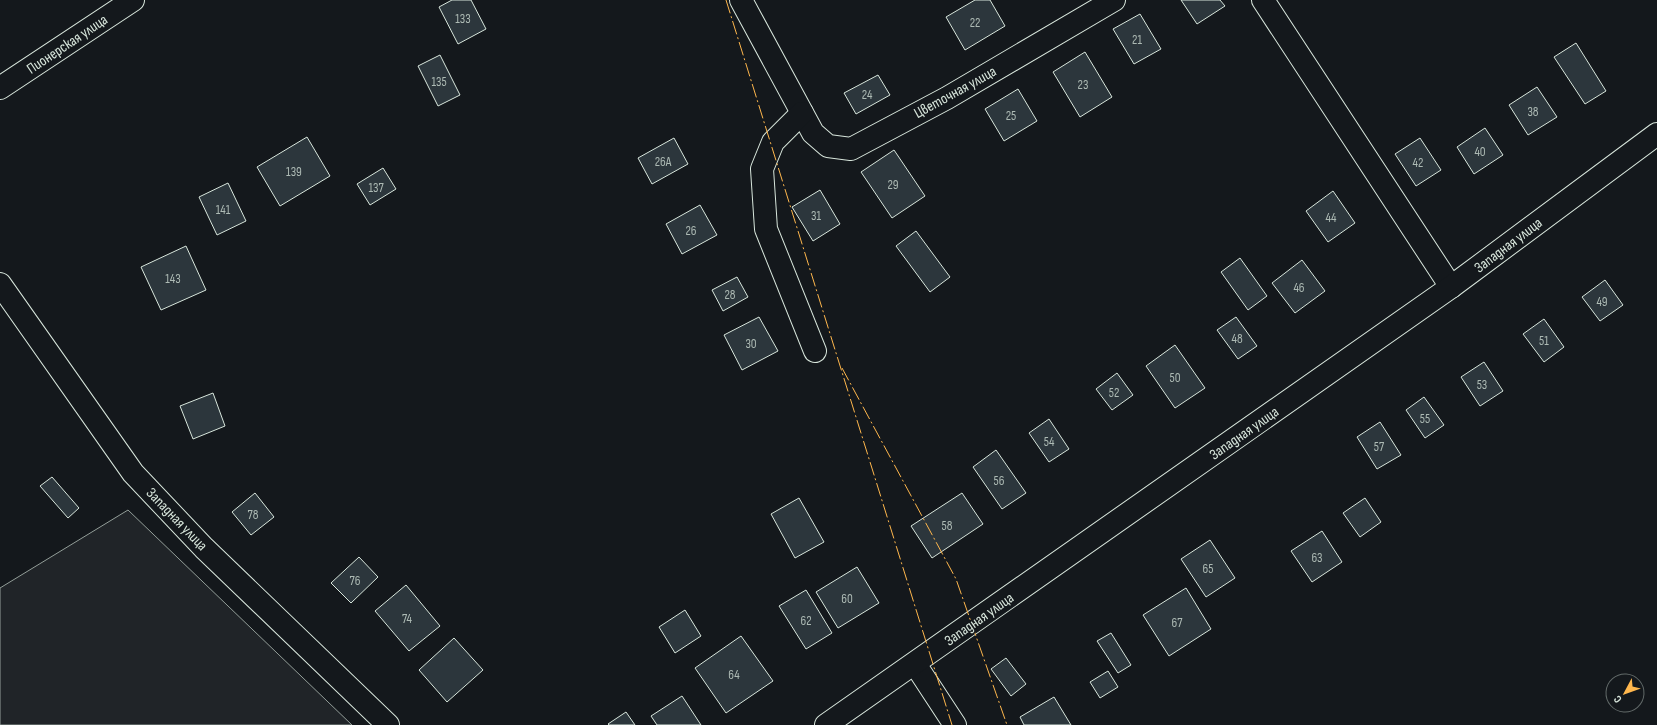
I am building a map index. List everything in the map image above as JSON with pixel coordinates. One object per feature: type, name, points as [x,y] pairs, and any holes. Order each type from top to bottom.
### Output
[{"type":"street","name":"Пионерская улица","points":[[0,88],[133,0]]},
{"type":"street","name":"Цветочная улица","points":[[741,0],[814,133],[828,146],[851,149],[948,98],[1114,0]]},
{"type":"street","points":[[1263,0],[1451,287]]},
{"type":"street","points":[[802,113],[773,142],[762,169],[766,228],[815,351]]},
{"type":"street","name":"Западная улица","points":[[826,725],[1451,287],[1657,134]]},
{"type":"street","name":"Западная улица","points":[[2,292],[133,473],[204,548],[388,725]]},
{"type":"street","points":[[915,664],[955,725]]},
{"type":"shaded area","points":[[128,510],[352,725],[0,725],[0,588]]},
{"type":"building","points":[[452,0],[471,0],[486,29],[458,44],[439,7]]},
{"type":"building","points":[[975,0],[990,0],[1005,26],[965,50],[946,17]]},
{"type":"building","points":[[1181,0],[1220,0],[1225,6],[1197,24]]},
{"type":"building","points":[[1140,14],[1161,49],[1134,64],[1113,29]]},
{"type":"building","points":[[1576,43],[1606,91],[1585,104],[1554,57]]},
{"type":"building","points":[[1085,52],[1112,97],[1080,117],[1053,72]]},
{"type":"building","points":[[440,55],[460,95],[438,106],[418,66]]},
{"type":"building","points":[[878,75],[890,95],[856,114],[844,93]]},
{"type":"building","points":[[1537,87],[1557,117],[1528,135],[1509,105]]},
{"type":"building","points":[[1018,89],[1037,121],[1004,141],[985,109]]},
{"type":"building","points":[[1485,128],[1503,155],[1474,174],[1457,147]]},
{"type":"building","points":[[307,137],[330,176],[280,206],[257,167]]},
{"type":"building","points":[[674,138],[688,164],[652,184],[638,158]]},
{"type":"building","points":[[1420,138],[1441,170],[1416,186],[1395,154]]},
{"type":"building","points":[[894,150],[925,196],[892,218],[861,172]]},
{"type":"building","points":[[383,168],[396,189],[370,205],[357,184]]},
{"type":"building","points":[[228,183],[246,221],[217,235],[199,197]]},
{"type":"building","points":[[820,190],[840,224],[813,241],[792,207]]},
{"type":"building","points":[[1333,191],[1355,223],[1328,242],[1306,211]]},
{"type":"building","points":[[700,205],[717,235],[682,254],[666,224]]},
{"type":"building","points":[[916,231],[950,277],[930,292],[896,246]]},
{"type":"building","points":[[186,246],[206,290],[161,310],[141,267]]},
{"type":"building","points":[[1240,258],[1267,296],[1248,310],[1221,272]]},
{"type":"building","points":[[1302,260],[1325,291],[1295,313],[1272,283]]},
{"type":"building","points":[[737,277],[748,297],[723,311],[712,290]]},
{"type":"building","points":[[1605,280],[1623,305],[1600,321],[1582,297]]},
{"type":"building","points":[[759,317],[778,351],[742,370],[724,335]]},
{"type":"building","points":[[1236,317],[1257,346],[1238,359],[1217,330]]},
{"type":"building","points":[[1544,319],[1564,347],[1544,362],[1523,334]]},
{"type":"building","points":[[1175,345],[1205,388],[1175,408],[1146,366]]},
{"type":"building","points":[[1484,362],[1503,391],[1480,406],[1461,377]]},
{"type":"building","points":[[1117,373],[1133,395],[1112,410],[1096,389]]},
{"type":"building","points":[[213,393],[225,426],[193,439],[180,406]]},
{"type":"building","points":[[1424,397],[1444,425],[1425,438],[1406,410]]},
{"type":"building","points":[[1049,419],[1069,449],[1049,462],[1029,433]]},
{"type":"building","points":[[1380,422],[1401,455],[1377,469],[1357,437]]},
{"type":"building","points":[[996,450],[1026,493],[1002,509],[973,467]]},
{"type":"building","points":[[52,477],[79,508],[68,518],[40,486]]},
{"type":"building","points":[[255,493],[274,517],[251,535],[232,512]]},
{"type":"building","points":[[962,493],[983,524],[932,558],[911,526]]},
{"type":"building","points":[[799,498],[824,542],[795,558],[771,514]]},
{"type":"building","points":[[1365,498],[1381,522],[1360,537],[1343,513]]},
{"type":"building","points":[[1322,531],[1342,562],[1312,582],[1291,551]]},
{"type":"building","points":[[1210,540],[1235,578],[1206,597],[1181,559]]},
{"type":"building","points":[[359,557],[378,577],[351,603],[331,583]]},
{"type":"building","points":[[857,567],[879,603],[838,628],[816,592]]},
{"type":"building","points":[[406,585],[440,626],[409,651],[375,611]]},
{"type":"building","points":[[1186,588],[1211,629],[1169,656],[1143,615]]},
{"type":"building","points":[[806,590],[832,633],[806,649],[779,606]]},
{"type":"building","points":[[685,610],[701,636],[675,653],[659,627]]},
{"type":"building","points":[[1111,633],[1131,665],[1118,673],[1097,641]]},
{"type":"building","points":[[741,636],[773,681],[726,713],[695,668]]},
{"type":"building","points":[[454,638],[483,670],[447,702],[419,670]]},
{"type":"building","points":[[1006,658],[1026,684],[1011,696],[991,669]]},
{"type":"building","points":[[1108,671],[1118,687],[1100,698],[1090,682]]},
{"type":"building","points":[[682,696],[701,725],[657,725],[651,716]]},
{"type":"building","points":[[1054,697],[1071,725],[1024,725],[1020,717]]},
{"type":"building","points":[[626,712],[635,725],[608,724]]},
{"type":"power","points":[[726,0],[952,725]]},
{"type":"power","points":[[842,368],[956,579],[1007,725]]}]
